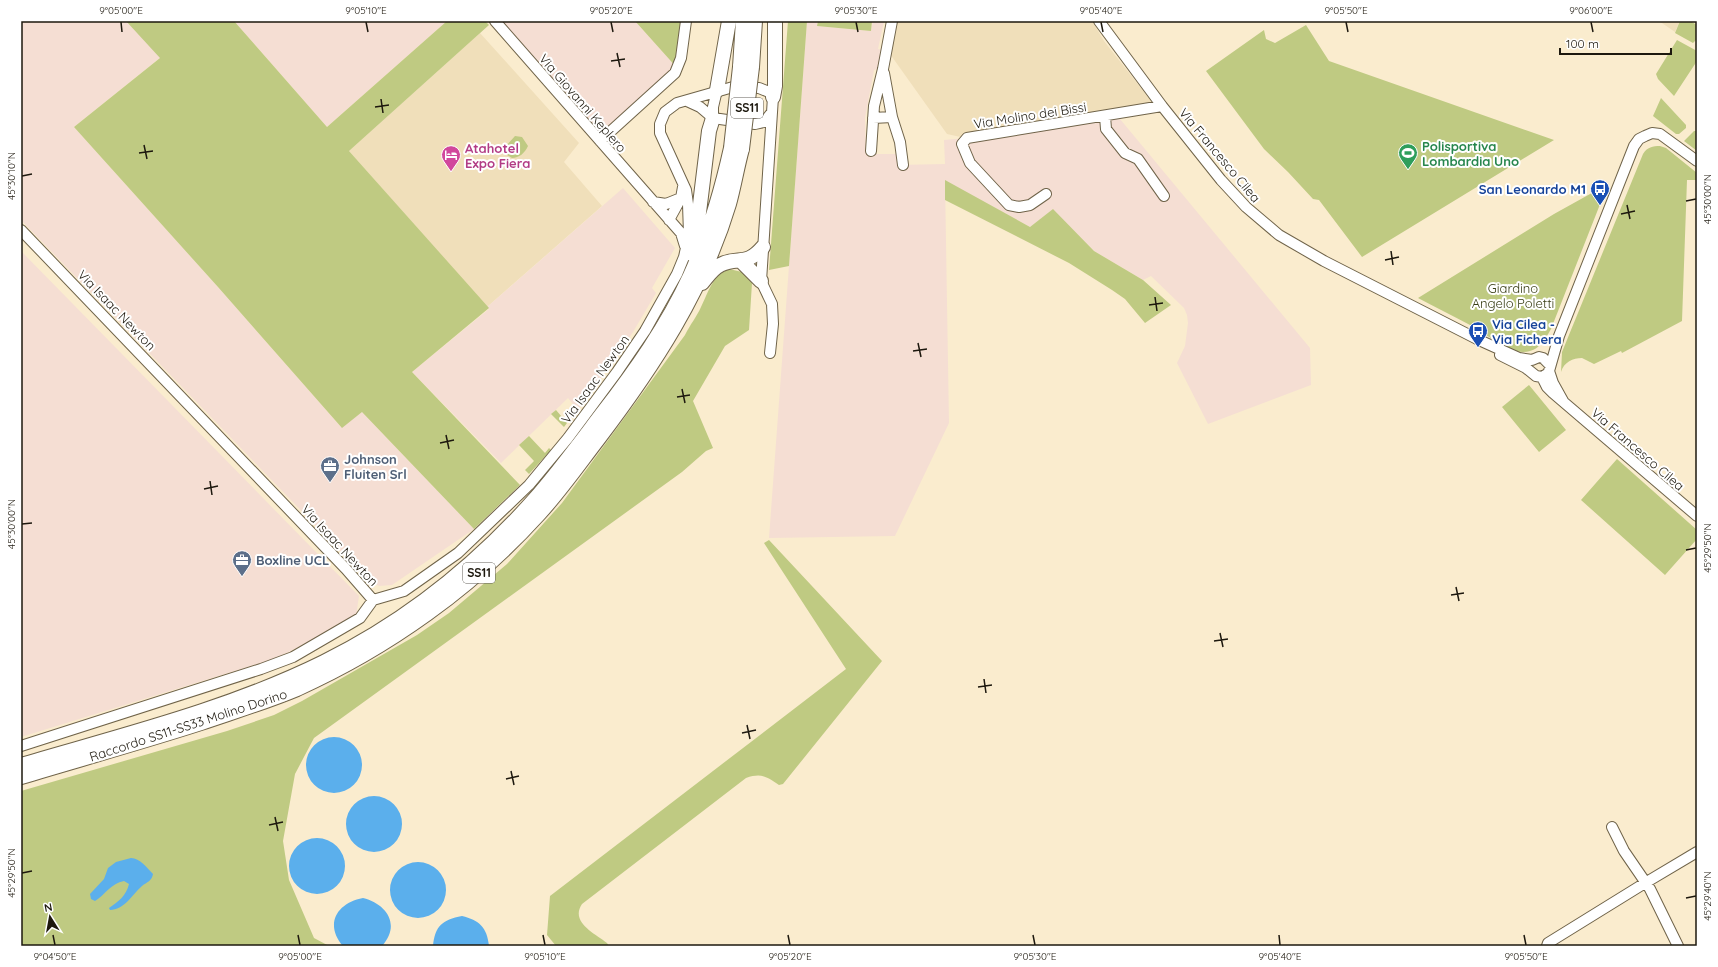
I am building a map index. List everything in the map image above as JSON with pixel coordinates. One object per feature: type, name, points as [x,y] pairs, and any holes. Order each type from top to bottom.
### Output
[{"type":"highway","points":[[717,90],[729,21]]},
{"type":"highway","name":"Raccordo SS11-SS33 Molino Dorino","points":[[743,21],[746,67]]},
{"type":"highway","name":"Raccordo SS11-SS33 Molino Dorino","points":[[21,777],[156,738],[227,715],[296,689],[366,653],[402,631],[438,606],[506,548],[553,498],[635,390],[662,350],[691,298],[715,242],[729,204],[746,67],[755,21]]},
{"type":"highway","points":[[773,98],[775,21]]},
{"type":"highway","points":[[669,317],[692,257],[696,237],[709,130],[713,118]]},
{"type":"highway","name":"Raccordo SS11-SS33 Molino Dorino","points":[[21,765],[151,727],[267,687],[344,651],[402,616],[472,562],[533,501],[570,456],[625,384],[669,317],[689,278],[705,241],[736,149]]},
{"type":"highway","points":[[691,298],[713,269],[721,264],[752,258],[763,247]]},
{"type":"highway","points":[[741,261],[761,281]]},
{"type":"street","name":"Via Giovanni Keplero","points":[[494,21],[670,221],[683,237],[686,250]]},
{"type":"street","points":[[600,141],[675,73],[681,58],[686,21]]},
{"type":"street","points":[[871,151],[874,102],[883,69],[892,21]]},
{"type":"street","name":"Via Francesco Cilea","points":[[1099,21],[1162,106],[1234,195],[1256,217],[1279,235],[1324,261],[1478,340],[1519,358],[1546,359],[1547,387],[1697,516]]},
{"type":"street","points":[[883,69],[892,117],[900,142],[903,165]]},
{"type":"street","points":[[670,221],[685,201],[683,184],[662,138],[660,124],[663,115],[669,108],[677,103],[688,101],[717,90],[733,87],[759,88],[769,92],[773,98],[761,281],[772,304],[773,324],[770,353]]},
{"type":"street","points":[[713,118],[713,107],[717,90]]},
{"type":"street","points":[[688,101],[700,107],[713,118],[753,124],[764,122],[772,112]]},
{"type":"street","name":"Via Molino dei Bissi","points":[[1046,194],[1030,205],[1019,207],[1009,205],[970,163],[962,144],[967,138],[1162,106]]},
{"type":"street","name":"Via Molino dei Bissi","points":[[1105,116],[1106,129],[1126,153],[1138,159],[1164,196]]},
{"type":"street","points":[[873,118],[892,117]]},
{"type":"street","points":[[753,124],[764,132],[770,145]]},
{"type":"street","points":[[1547,371],[1559,336],[1634,146],[1639,140],[1648,134],[1655,133],[1663,135],[1697,161]]},
{"type":"street","points":[[653,202],[666,204],[685,201]]},
{"type":"street","name":"Via Isaac Newton","points":[[21,230],[336,558],[373,600],[404,591],[458,553],[529,485],[568,438],[641,337],[677,274],[686,250],[688,234],[685,201]]},
{"type":"street","points":[[1530,372],[1530,366],[1536,358],[1550,347],[1559,336]]},
{"type":"street","name":"Via Francesco Cilea","points":[[1478,340],[1501,356],[1536,376],[1547,371]]},
{"type":"street","points":[[21,746],[261,669],[293,657],[360,618],[373,600]]},
{"type":"street","points":[[1612,827],[1624,851],[1661,911],[1678,946]]},
{"type":"street","points":[[1547,946],[1645,883],[1697,852]]},
{"type":"shaded area","points":[[21,21],[126,21],[161,57],[74,127],[341,427],[362,412],[474,529],[392,585],[379,586],[369,581],[21,220]]},
{"type":"shaded area","points":[[234,21],[447,21],[327,127]]},
{"type":"shaded area","points":[[495,21],[635,21],[678,69],[600,141]]},
{"type":"shaded area","points":[[807,21],[818,21],[817,26],[871,31],[873,21],[884,21],[878,49],[882,50],[877,69],[874,70],[865,118],[866,154],[897,154],[897,165],[945,164],[944,140],[967,138],[1119,113],[1120,119],[1310,348],[1311,385],[1208,424],[1177,363],[1185,346],[1188,323],[1187,315],[1184,308],[1151,276],[1143,280],[1094,251],[1053,210],[1030,227],[945,181],[949,423],[895,536],[769,538]]},
{"type":"shaded area","points":[[896,21],[1092,21],[1104,41],[1155,106],[965,138],[947,134],[890,54]]},
{"type":"shaded area","points":[[1659,21],[1680,21],[1675,32]]},
{"type":"shaded area","points":[[480,33],[579,143],[564,162],[602,206],[487,307],[349,151]]},
{"type":"shaded area","points":[[623,188],[675,248],[652,288],[656,293],[633,332],[578,410],[568,398],[501,463],[412,372],[489,309],[487,307]]},
{"type":"shaded area","points":[[21,251],[359,596],[356,616],[271,660],[21,737]]},
{"type":"green space","points":[[126,21],[234,21],[327,127],[447,21],[485,21],[489,25],[349,151],[489,308],[412,372],[520,485],[474,529],[362,412],[342,428],[74,127],[160,58]]},
{"type":"green space","points":[[635,21],[686,21],[678,69]]},
{"type":"green space","points":[[788,21],[807,21],[789,266],[769,270]]},
{"type":"green space","points":[[818,21],[872,21],[871,31],[817,26]]},
{"type":"green space","points":[[1680,21],[1690,21],[1697,25],[1697,39],[1693,43],[1675,33]]},
{"type":"green space","name":"Polisportiva Lombardia Uno","points":[[1306,25],[1329,61],[1554,140],[1362,257],[1319,200],[1313,199],[1264,149],[1206,71],[1264,30],[1266,39],[1275,43]]},
{"type":"green space","points":[[1677,40],[1697,51],[1697,61],[1674,96],[1658,79],[1656,74]]},
{"type":"green space","points":[[1661,98],[1686,125],[1686,128],[1679,134],[1676,134],[1653,116]]},
{"type":"green space","points":[[1694,131],[1697,131],[1697,151],[1684,141]]},
{"type":"green space","points":[[515,136],[522,137],[528,146],[522,155],[512,158],[507,155],[505,147]]},
{"type":"green space","points":[[1660,146],[1666,148],[1697,173],[1697,180],[1687,180],[1682,321],[1622,353],[1621,351],[1594,364],[1582,358],[1572,360],[1564,366],[1561,372],[1562,352],[1643,154],[1650,147]]},
{"type":"green space","points":[[945,180],[1030,227],[1053,209],[1094,251],[1143,280],[1171,305],[1145,323],[1125,299],[1069,263],[945,200]]},
{"type":"green space","name":"Giardino Angelo Poletti","points":[[1608,184],[1551,329],[1540,345],[1534,350],[1524,352],[1504,346],[1470,325],[1418,298],[1554,214]]},
{"type":"green space","points":[[729,269],[742,272],[752,283],[749,330],[725,346],[693,401],[713,448],[706,451],[682,472],[314,738],[295,774],[283,841],[289,880],[314,938],[329,946],[21,946],[21,791],[227,731],[274,715],[302,701],[417,635],[449,613],[507,564],[562,503],[685,335],[715,280],[723,272]]},
{"type":"green space","points":[[1529,385],[1566,430],[1539,452],[1502,407]]},
{"type":"green space","points":[[556,410],[567,423],[564,427],[551,414]]},
{"type":"green space","points":[[529,436],[545,453],[549,448],[551,450],[529,474],[525,470],[534,461],[519,445]]},
{"type":"green space","points":[[1617,459],[1697,530],[1697,539],[1665,575],[1581,500]]},
{"type":"green space","points":[[769,540],[882,661],[783,784],[779,785],[763,776],[746,778],[582,904],[579,910],[581,922],[609,946],[556,946],[547,935],[550,896],[846,669],[764,543]]},
{"type":"water","points":[[334,737],[345,739],[354,745],[360,754],[362,765],[360,776],[354,785],[345,791],[334,793],[323,791],[314,785],[308,776],[306,765],[308,754],[314,745],[323,739]]},
{"type":"water","points":[[374,796],[385,798],[394,804],[400,813],[402,824],[400,835],[394,844],[385,850],[374,852],[363,850],[354,844],[348,835],[346,824],[348,813],[354,804],[363,798]]},
{"type":"water","points":[[317,838],[328,840],[337,846],[343,855],[345,866],[343,877],[337,886],[328,892],[317,894],[306,892],[297,886],[291,877],[289,866],[291,855],[297,846],[306,840]]},
{"type":"water","points":[[131,858],[140,861],[153,874],[150,880],[120,908],[110,910],[109,908],[126,892],[129,884],[124,881],[115,884],[95,901],[91,899],[90,894],[104,879],[108,868],[116,862]]},
{"type":"water","points":[[418,862],[429,864],[438,870],[444,879],[446,890],[444,901],[438,910],[429,916],[418,918],[407,916],[398,910],[392,901],[390,890],[392,879],[398,870],[407,864]]},
{"type":"water","points":[[363,898],[379,905],[389,916],[391,923],[388,938],[382,946],[343,946],[337,938],[334,930],[336,916],[346,905]]},
{"type":"water","points":[[462,916],[481,925],[488,939],[489,946],[433,946],[436,933],[441,925],[449,920]]},
{"type":"place","name":"Polisportiva Lombardia Uno","points":[[1408,170]]},
{"type":"place","name":"Atahotel Expo Fiera","points":[[451,172]]},
{"type":"place","name":"San Leonardo M1","points":[[1600,206]]},
{"type":"place","name":"Via Cilea - Via Fichera","points":[[1478,348]]},
{"type":"place","name":"Johnson Fluiten Srl","points":[[330,483]]},
{"type":"place","name":"Boxline UCL","points":[[242,577]]}]
